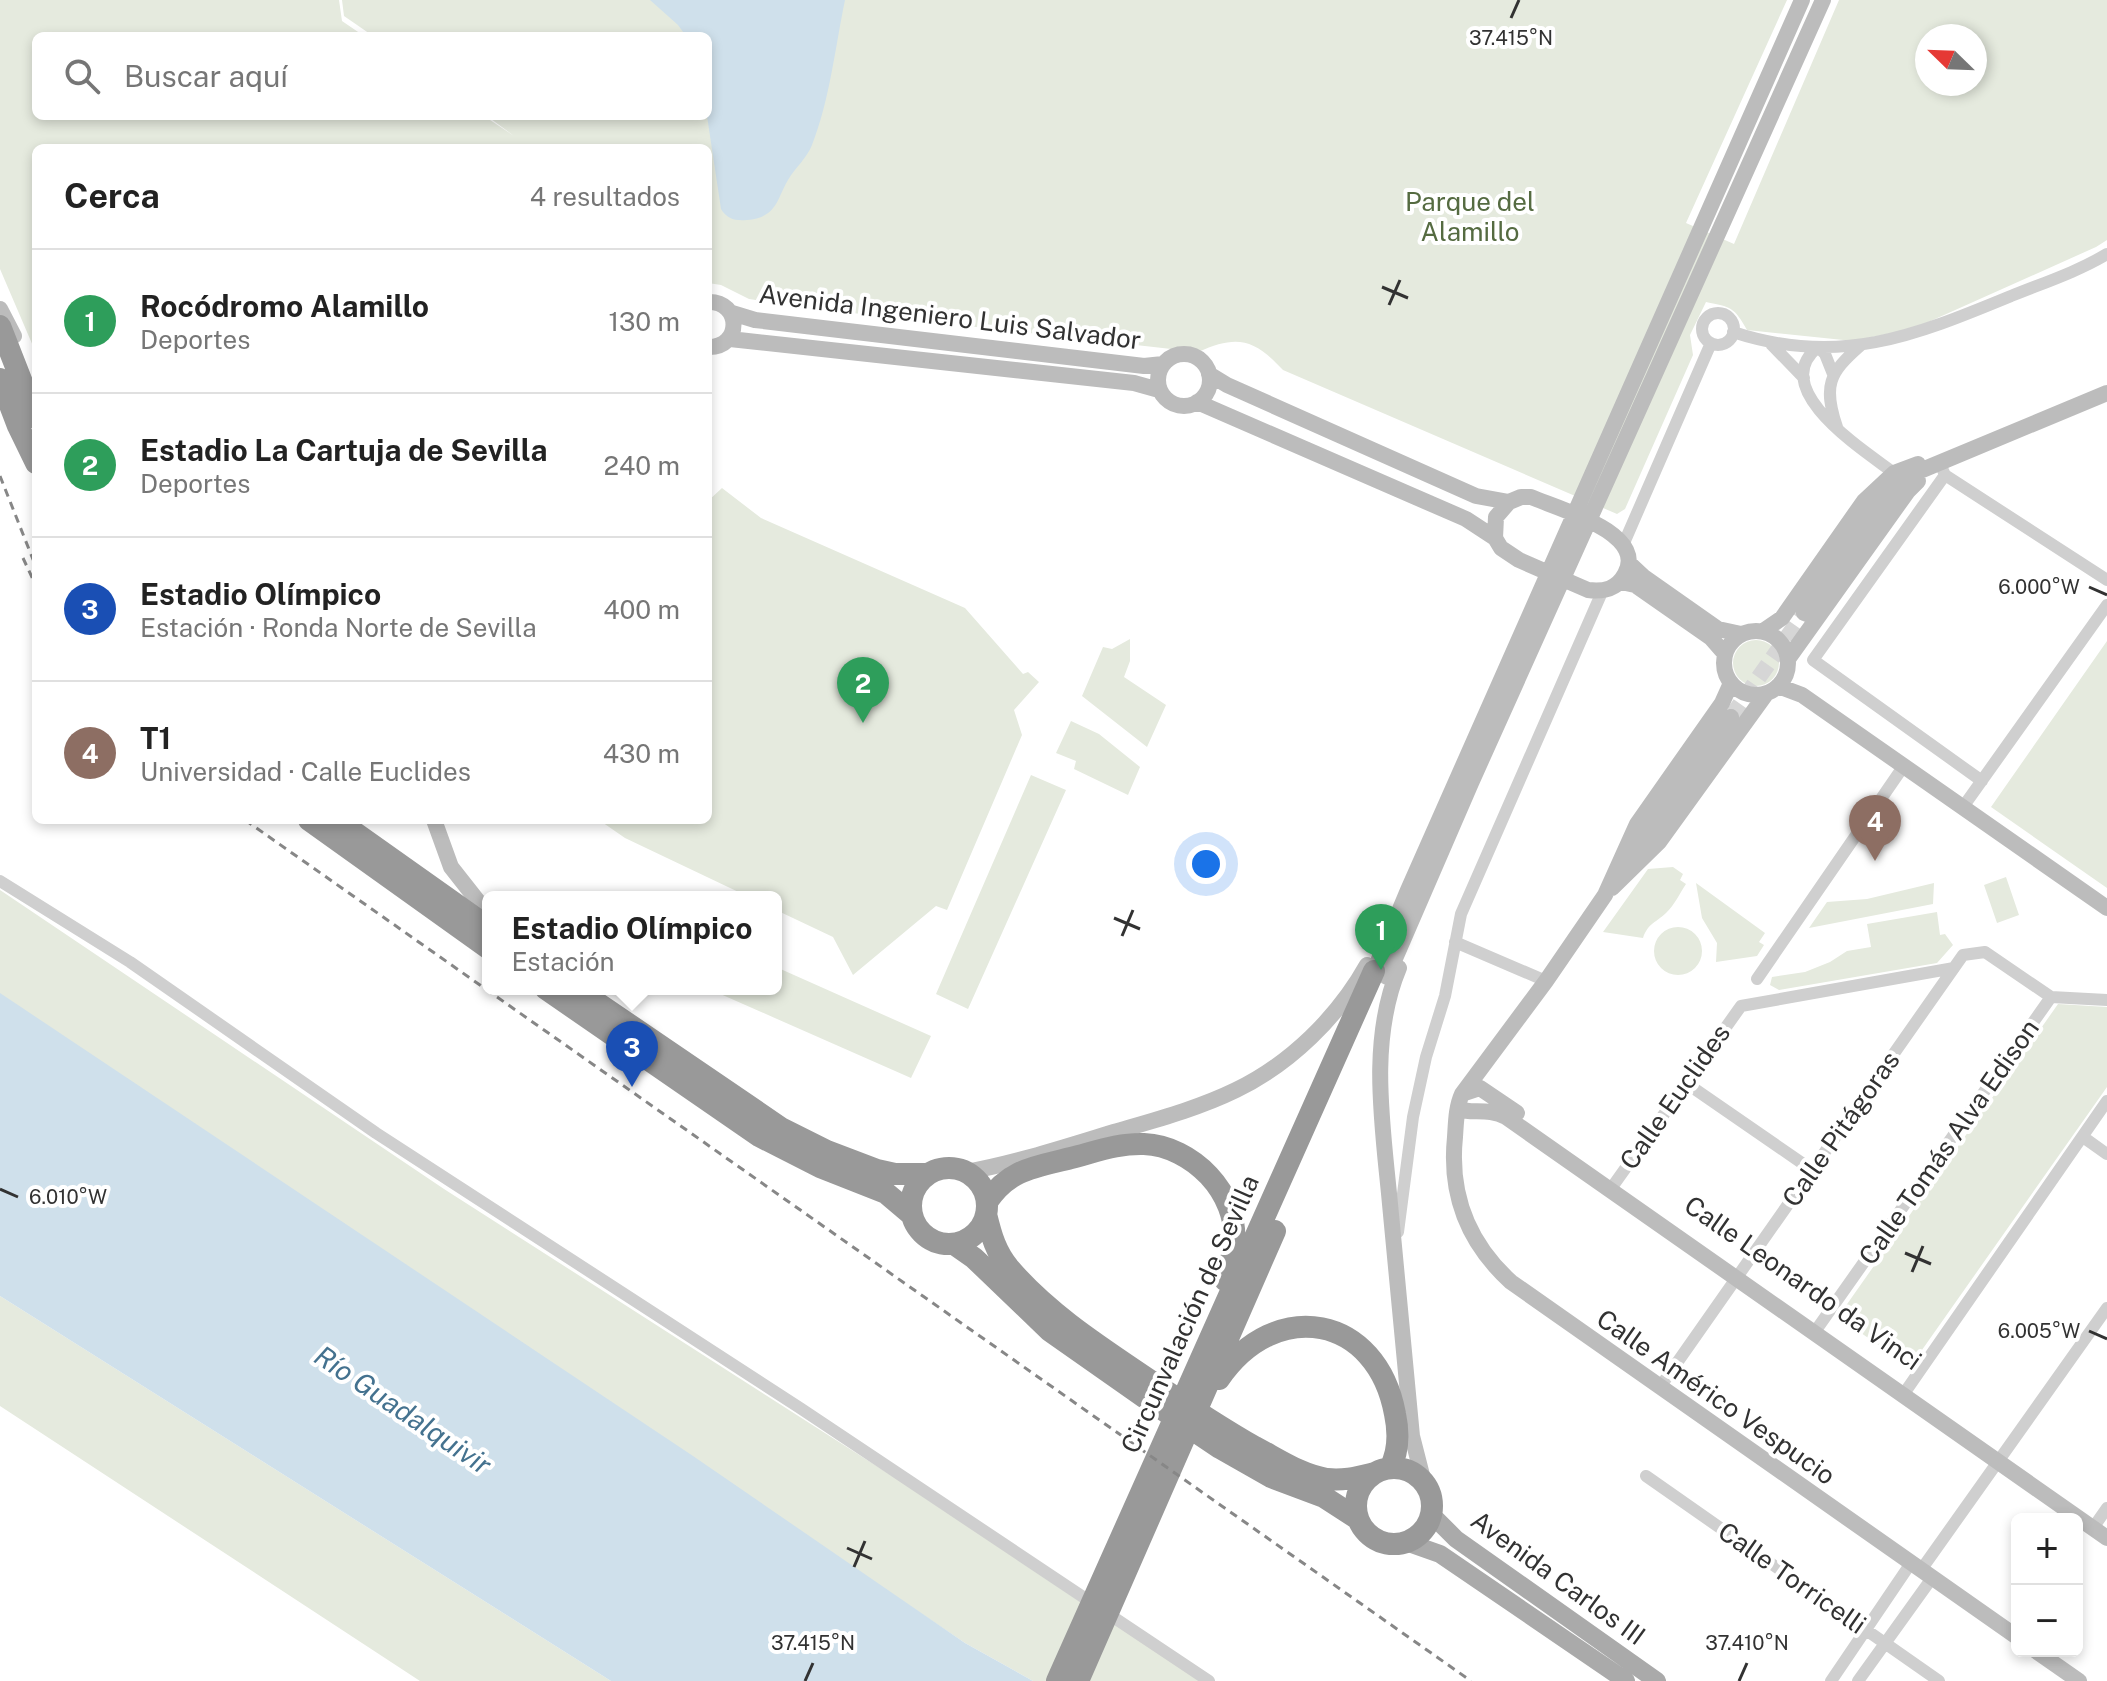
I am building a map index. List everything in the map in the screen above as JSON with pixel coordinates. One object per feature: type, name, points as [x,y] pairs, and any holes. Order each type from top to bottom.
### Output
[{"type":"highway","points":[[0,326],[32,408]]},
{"type":"highway","points":[[0,379],[32,455]]},
{"type":"highway","points":[[315,824],[482,944]]},
{"type":"highway","points":[[343,824],[482,923]]},
{"type":"highway","name":"Circunvalación de Sevilla","points":[[1078,1681],[1193,1420],[1213,1355],[1381,973]]},
{"type":"highway","points":[[555,995],[759,1136],[820,1167],[886,1193],[912,1215],[923,1234],[932,1240],[954,1244],[974,1258],[1050,1331],[1220,1448],[1271,1477],[1324,1497],[1358,1519],[1372,1538],[1394,1544],[1406,1542],[1426,1526],[1432,1503],[1424,1483],[1414,1474],[1403,1469],[1349,1480],[1325,1479],[1300,1471],[1225,1430],[1059,1316],[1011,1270],[998,1253],[983,1189],[966,1172],[945,1167],[928,1174],[895,1174],[807,1142],[762,1118],[585,995]]},
{"type":"highway","points":[[954,1244],[974,1234],[997,1186],[1013,1175],[1119,1146],[1154,1145],[1176,1152],[1195,1163],[1212,1179],[1225,1199],[1232,1221],[1234,1244],[1219,1296],[1213,1355],[1289,1328],[1327,1330],[1356,1343],[1373,1359],[1390,1388],[1398,1440],[1396,1454],[1382,1471],[1364,1482],[1355,1506],[1358,1519]]},
{"type":"highway","points":[[912,1215],[913,1191],[928,1174]]},
{"type":"highway","name":"Circunvalación de Sevilla","points":[[1057,1681],[1183,1394],[1213,1355]]},
{"type":"main road","name":"Avenida Carlos III","points":[[1431,1514],[1456,1539],[1657,1681]]},
{"type":"main road","name":"Avenida Carlos III","points":[[1406,1542],[1440,1554],[1626,1681]]},
{"type":"street","points":[[1424,1483],[1412,1436],[1383,1121],[1381,973],[1408,890],[1802,0]]},
{"type":"street","points":[[966,1172],[1076,1144],[1236,1091],[1294,1053],[1381,973],[1484,760],[1823,5]]},
{"type":"street","points":[[1733,332],[1771,344],[1818,347],[1860,345],[1914,334],[2107,254]]},
{"type":"street","name":"Avenida Ingeniero Luis Salvador","points":[[712,303],[755,320],[1144,366],[1163,364]]},
{"type":"street","points":[[0,309],[32,379]]},
{"type":"street","points":[[712,347],[718,347],[730,339],[735,326],[732,313]]},
{"type":"street","points":[[1719,313],[1729,318],[1733,332],[1725,343],[1711,343],[1704,337],[1702,328],[1709,316],[1719,313]]},
{"type":"street","name":"Avenida Ingeniero Luis Salvador","points":[[730,339],[1134,383],[1159,390]]},
{"type":"street","points":[[1624,543],[1711,343]]},
{"type":"street","points":[[1771,344],[1804,378]]},
{"type":"street","points":[[1808,392],[1820,392],[1860,345]]},
{"type":"street","points":[[1818,347],[1805,364],[1804,378],[1808,392],[1823,416],[1894,473]]},
{"type":"street","points":[[1818,347],[1825,354],[1831,380],[1830,405],[1838,430]]},
{"type":"street","points":[[1509,502],[1476,496],[1227,385],[1209,374],[1200,360],[1185,354],[1169,358],[1158,372],[1159,390],[1171,403],[1179,406],[1197,402],[1466,519],[1495,538],[1506,554],[1588,590],[1602,592],[1621,582],[1629,563]]},
{"type":"street","points":[[1197,402],[1207,390],[1209,374]]},
{"type":"street","points":[[1804,613],[1880,504],[1901,483],[2107,393]]},
{"type":"street","points":[[1495,538],[1496,517],[1509,502],[1531,497],[1611,532],[1624,543],[1629,563],[1640,574],[1718,629],[1741,634],[1763,631],[1782,618],[1864,501],[1894,473],[1920,463],[1939,467],[2107,580]]},
{"type":"street","points":[[1772,690],[1785,679],[1788,659],[1908,491],[1939,467]]},
{"type":"street","points":[[1939,467],[1813,660],[1982,781]]},
{"type":"street","points":[[1621,582],[1635,585],[1711,638],[1725,654]]},
{"type":"street","points":[[1395,1262],[1413,1117],[1426,1057],[1445,996],[1461,914],[1602,592]]},
{"type":"street","points":[[1963,807],[2107,605]]},
{"type":"street","points":[[1763,631],[1780,641],[1788,659]]},
{"type":"street","points":[[1741,634],[1725,654],[1726,674],[1741,691],[1753,695],[1772,690],[1802,695],[2107,908]]},
{"type":"street","name":"Calle Américo Vespucio","points":[[1731,683],[1722,703],[1637,824],[1605,895],[1507,1035],[1468,1099],[1453,1150],[1460,1207],[1481,1250],[1511,1282],[2011,1633]]},
{"type":"street","name":"Calle Américo Vespucio","points":[[1605,895],[1659,842],[1772,690]]},
{"type":"street","points":[[1605,895],[1731,717]]},
{"type":"street","points":[[1757,979],[1903,767]]},
{"type":"street","points":[[435,824],[451,867],[482,906]]},
{"type":"street","points":[[0,881],[130,962],[376,1133],[800,1408],[1209,1681]]},
{"type":"street","points":[[1455,942],[1546,981]]},
{"type":"street","points":[[1954,968],[1963,955],[1985,952],[2051,997]]},
{"type":"street","name":"Calle Euclides","points":[[1613,1185],[1741,1006],[1954,968]]},
{"type":"street","name":"Calle Pitágoras","points":[[1660,1387],[1954,968]]},
{"type":"street","name":"Calle Tomás Alva Edison","points":[[1817,1329],[2051,997],[2107,1000]]},
{"type":"street","points":[[1686,1083],[1812,1170]]},
{"type":"street","name":"Calle Leonardo da Vinci","points":[[1468,1099],[1506,1117],[1613,1185],[1906,1392],[2102,1525]]},
{"type":"street","name":"Calle Leonardo da Vinci","points":[[1468,1099],[1613,1185]]},
{"type":"street","points":[[1906,1392],[2107,1101]]},
{"type":"street","points":[[2083,1137],[2107,1154]]},
{"type":"street","points":[[1831,1681],[1866,1629],[1921,1570],[2107,1308]]},
{"type":"street","name":"Calle Torricelli","points":[[1646,1476],[1939,1681]]},
{"type":"street","points":[[1858,1681],[1885,1643],[1921,1570]]},
{"type":"street","points":[[2045,1657],[2079,1681]]},
{"type":"green space","name":"Parque del Alamillo","points":[[0,0],[339,0],[342,21],[358,32],[32,32],[32,120],[490,120],[514,136],[492,120],[712,120],[712,32],[367,32],[344,16],[342,0],[1787,0],[1686,223],[1734,244],[1839,0],[2107,0],[2107,240],[1915,328],[1853,341],[1747,330],[1731,309],[1706,302],[1690,335],[1693,355],[1625,509],[1617,514],[1283,370],[1263,351],[1244,343],[1224,343],[1198,352],[749,299],[712,284],[712,144],[32,144],[32,344],[0,269]]},
{"type":"green space","points":[[722,488],[761,518],[965,608],[1023,674],[1028,672],[1039,682],[1014,710],[1022,735],[947,910],[936,906],[853,975],[833,937],[782,913],[782,891],[736,891],[625,838],[605,824],[712,824],[712,497]]},
{"type":"green space","points":[[1130,639],[1130,661],[1124,677],[1166,705],[1147,747],[1082,696],[1103,647],[1112,649]]},
{"type":"green space","points":[[1756,640],[1772,647],[1779,663],[1772,679],[1756,686],[1740,679],[1733,663],[1740,647]]},
{"type":"green space","points":[[2107,641],[2107,888],[1991,807]]},
{"type":"green space","points":[[1071,721],[1099,734],[1140,767],[1128,795],[1074,769],[1076,761],[1056,753]]},
{"type":"green space","points":[[1031,775],[1066,790],[968,1009],[936,994]]},
{"type":"green space","points":[[1673,867],[1683,874],[1680,880],[1686,884],[1672,907],[1650,926],[1643,938],[1603,932],[1648,869]]},
{"type":"green space","points":[[2006,877],[2019,915],[1997,923],[1984,885]]},
{"type":"green space","points":[[1696,883],[1765,933],[1759,942],[1764,945],[1757,956],[1716,962],[1717,943],[1702,918]]},
{"type":"green space","points":[[1934,883],[1933,904],[1809,928],[1827,902],[1867,899]]},
{"type":"green space","points":[[0,890],[444,1189],[1128,1627],[1207,1681],[1033,1681],[965,1643],[0,994]]},
{"type":"green space","points":[[1937,912],[1940,935],[1945,934],[1953,945],[1937,963],[1779,990],[1770,985],[1772,977],[1805,972],[1847,951],[1871,947],[1867,924]]},
{"type":"green space","points":[[1678,927],[1695,934],[1702,951],[1695,968],[1678,975],[1661,968],[1654,951],[1661,934]]},
{"type":"green space","points":[[782,970],[931,1036],[911,1078],[723,995],[782,995]]},
{"type":"green space","points":[[2058,1004],[2107,1007],[2107,1087],[1910,1367],[1838,1317]]},
{"type":"green space","points":[[0,1296],[611,1681],[420,1681],[0,1406]]},
{"type":"water","points":[[650,0],[845,0],[828,92],[812,145],[774,207],[764,215],[735,220],[721,209],[708,120],[712,120],[712,32],[683,32]]},
{"type":"water","name":"Río Guadalquivir","points":[[0,993],[693,1456],[965,1643],[1033,1681],[611,1681],[0,1296]]},
{"type":"tunnel","points":[[1731,717],[1804,613]]},
{"type":"railway","points":[[0,476],[32,557]]},
{"type":"railway","points":[[23,558],[32,577]]},
{"type":"railway","points":[[251,824],[482,986]]},
{"type":"railway","points":[[494,995],[1471,1681]]},
{"type":"place","name":"Estadio La Cartuja de Sevilla","points":[[863,723]]},
{"type":"place","name":"T1","points":[[1875,861]]},
{"type":"place","name":"Rocódromo Alamillo","points":[[1381,970]]},
{"type":"place","name":"Estadio Olímpico","points":[[632,1087]]}]
